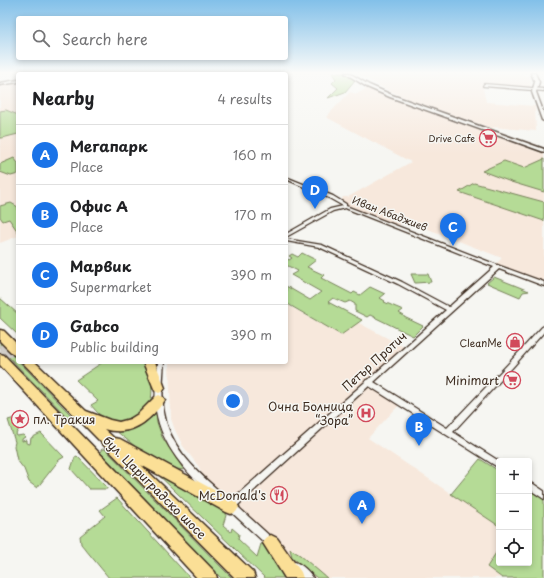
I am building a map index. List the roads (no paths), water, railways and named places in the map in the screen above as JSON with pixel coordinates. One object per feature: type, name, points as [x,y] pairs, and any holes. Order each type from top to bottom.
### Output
[{"type":"highway","points":[[0,334],[16,350]]},
{"type":"highway","name":"бул. Цариградско шосе","points":[[2,362],[209,578]]},
{"type":"highway","name":"бул. Цариградско шосе","points":[[30,364],[247,578]]},
{"type":"highway","points":[[78,412],[107,425],[125,426],[135,424],[145,417],[159,394],[150,364]]},
{"type":"highway","points":[[104,437],[231,507]]},
{"type":"highway","points":[[271,543],[295,578]]},
{"type":"main road","points":[[404,100],[544,151]]},
{"type":"main road","points":[[406,100],[410,102]]},
{"type":"main road","points":[[538,100],[544,120]]},
{"type":"street","points":[[288,179],[330,196],[344,205]]},
{"type":"street","name":"Иван Абаджиев","points":[[288,235],[332,210],[339,208],[350,208],[544,284]]},
{"type":"street","points":[[288,240],[320,246],[400,283],[450,310]]},
{"type":"street","name":"Петър Протич","points":[[231,507],[368,382],[498,267]]},
{"type":"street","points":[[448,432],[544,328]]},
{"type":"street","points":[[161,364],[159,394],[161,416],[165,429],[176,450],[190,469],[308,578]]},
{"type":"street","points":[[368,382],[496,463]]},
{"type":"street","points":[[532,487],[544,495]]},
{"type":"tunnel","points":[[0,351],[16,351]]},
{"type":"place","name":"Drive Cafe","points":[[488,138]]},
{"type":"place","name":"Gabco","points":[[315,209]]},
{"type":"place","name":"Марвик","points":[[453,246]]},
{"type":"place","name":"CleanMe","points":[[515,342]]},
{"type":"place","name":"Minimart","points":[[512,380]]},
{"type":"place","name":"Очна Болница “Зора”","points":[[366,413]]},
{"type":"place","name":"пл. Тракия","points":[[20,419]]},
{"type":"place","name":"Офис А","points":[[419,446]]},
{"type":"place","name":"McDonald's","points":[[279,495]]},
{"type":"place","name":"Мегапарк","points":[[362,524]]}]
